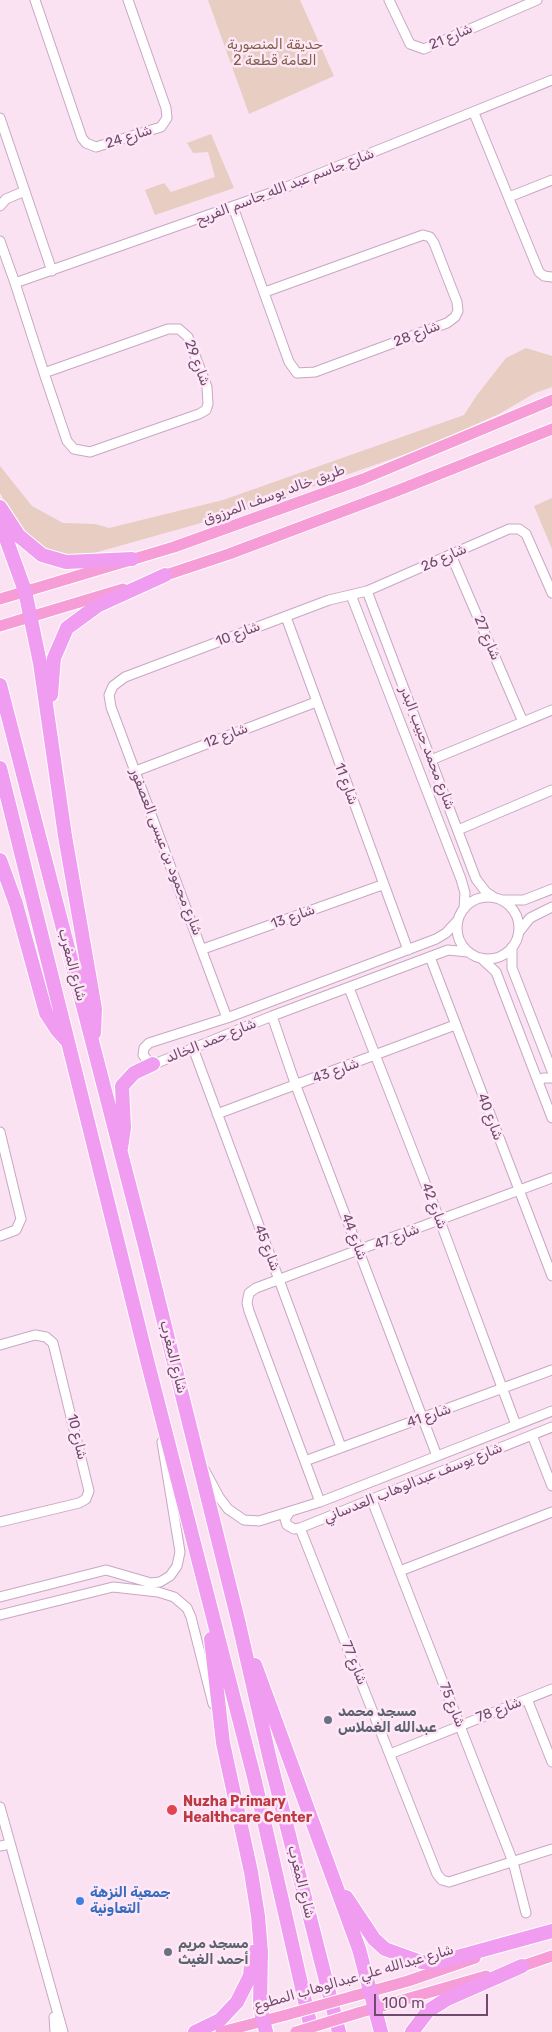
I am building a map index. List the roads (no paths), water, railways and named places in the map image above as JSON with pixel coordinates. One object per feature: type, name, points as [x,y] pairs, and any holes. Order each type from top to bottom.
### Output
[{"type":"highway","points":[[0,507],[19,536],[42,555],[66,562],[132,559]]},
{"type":"highway","points":[[0,522],[26,618],[52,733],[65,836],[95,1008],[92,1041]]},
{"type":"highway","points":[[52,733],[53,670],[56,652],[67,628],[96,606],[166,575]]},
{"type":"highway","name":"شارع المغرب","points":[[0,685],[92,1041],[119,1154],[143,1238],[238,1620],[270,1760],[339,2032]]},
{"type":"highway","name":"شارع المغرب","points":[[0,768],[147,1360],[254,1777],[312,2032]]},
{"type":"highway","points":[[0,860],[16,904],[46,1013],[61,1037],[69,1044]]},
{"type":"highway","points":[[119,1154],[124,1128],[122,1086],[134,1073],[153,1064]]},
{"type":"highway","points":[[206,1589],[223,1743],[260,1928],[260,1994],[264,2026]]},
{"type":"highway","points":[[238,1620],[285,1742],[359,1949],[382,2032]]},
{"type":"highway","points":[[330,1872],[374,1938],[385,1949],[421,1962],[439,1962],[552,1932]]},
{"type":"highway","points":[[196,2032],[226,2016],[246,1987],[252,1961],[255,1899]]},
{"type":"highway","points":[[412,2032],[428,2011],[447,1999],[522,1966]]},
{"type":"main road","name":"طريق خالد يوسف المرزوق","points":[[0,599],[174,547],[363,479],[552,400]]},
{"type":"main road","points":[[0,626],[166,575],[394,492],[552,429]]},
{"type":"main road","name":"شارع عبدالله علي عبدالوهاب المطوع","points":[[221,2032],[264,2026],[286,2015],[408,1982],[552,1932]]},
{"type":"main road","points":[[296,2032],[552,1956]]},
{"type":"street","name":"شارع 24","points":[[35,0],[83,140],[88,145],[96,147],[160,127],[167,118],[166,108],[128,0]]},
{"type":"street","name":"شارع 21","points":[[389,0],[410,44],[424,49],[537,0]]},
{"type":"street","name":"شارع جاسم عبد الله جاسم الفريح","points":[[14,283],[233,207],[474,113],[552,80]]},
{"type":"street","points":[[474,113],[539,272],[544,276],[552,277]]},
{"type":"street","points":[[0,118],[52,271]]},
{"type":"street","points":[[509,197],[552,180]]},
{"type":"street","points":[[0,206],[6,198],[25,191]]},
{"type":"street","name":"شارع 28","points":[[233,207],[289,362],[297,373],[315,372],[446,323],[455,317],[458,310],[457,302],[434,243],[430,237],[423,235],[265,292]]},
{"type":"street","name":"شارع 29","points":[[0,241],[44,373],[67,441],[74,449],[81,452],[90,452],[199,414],[206,410],[208,404],[207,387],[188,338],[179,329],[168,329],[44,373]]},
{"type":"street","name":"شارع 26","points":[[367,591],[509,529],[522,530],[528,537],[552,592]]},
{"type":"street","name":"شارع 27","points":[[451,555],[523,722]]},
{"type":"street","name":"شارع 10","points":[[113,686],[121,679],[329,600],[367,591]]},
{"type":"street","name":"شارع محمد حبيب البدر","points":[[367,591],[475,875],[480,886],[498,899]]},
{"type":"street","name":"شارع محمد حبيب البدر","points":[[351,595],[461,879],[465,893],[464,908]]},
{"type":"street","name":"شارع 11","points":[[286,617],[382,884],[408,950]]},
{"type":"street","name":"شارع محمود بن عيسى العصفور","points":[[113,686],[109,695],[111,707],[203,949],[227,1018]]},
{"type":"street","name":"شارع 12","points":[[136,771],[316,702]]},
{"type":"street","points":[[396,710],[404,712],[410,705]]},
{"type":"street","points":[[431,760],[552,710]]},
{"type":"street","points":[[402,725],[408,719],[416,722]]},
{"type":"street","points":[[458,830],[552,790]]},
{"type":"street","points":[[461,879],[469,882],[475,875]]},
{"type":"street","name":"شارع 13","points":[[203,949],[382,884]]},
{"type":"street","points":[[552,889],[532,898],[519,901],[478,899],[464,908],[458,920],[459,940],[468,952],[481,958],[494,969],[552,1118]]},
{"type":"street","points":[[532,898],[530,908],[538,913]]},
{"type":"street","points":[[498,899],[514,912],[518,932]]},
{"type":"street","points":[[552,907],[527,920],[518,932],[512,947],[510,960],[552,1071]]},
{"type":"street","name":"شارع حمد الخالد","points":[[458,920],[440,937],[408,950],[227,1018],[146,1044],[144,1055],[153,1064],[272,1016],[452,949],[468,952]]},
{"type":"street","points":[[481,958],[498,957],[512,947]]},
{"type":"street","name":"شارع 40","points":[[430,957],[552,1276]]},
{"type":"street","points":[[500,984],[504,978],[510,976],[516,978]]},
{"type":"street","points":[[314,985],[313,995],[319,999]]},
{"type":"street","name":"شارع 42","points":[[348,988],[440,1221],[516,1425]]},
{"type":"street","points":[[294,993],[302,1000],[299,1006]]},
{"type":"street","name":"شارع 44","points":[[272,1016],[296,1086],[438,1456]]},
{"type":"street","name":"شارع 43","points":[[217,1114],[455,1026]]},
{"type":"street","name":"شارع 45","points":[[193,1048],[341,1446]]},
{"type":"street","points":[[530,1062],[536,1065],[543,1064],[547,1058]]},
{"type":"street","points":[[538,1082],[543,1078],[552,1078]]},
{"type":"street","points":[[0,1132],[20,1219],[16,1230],[0,1236]]},
{"type":"street","name":"شارع 47","points":[[305,1461],[249,1311],[248,1299],[253,1290],[552,1178]]},
{"type":"street","name":"شارع 10","points":[[0,1345],[35,1335],[46,1337],[53,1343],[89,1489],[87,1497],[79,1503],[0,1522]]},
{"type":"street","points":[[0,1597],[100,1572],[114,1571],[155,1583],[167,1579],[179,1562],[179,1538],[147,1360]]},
{"type":"street","name":"شارع 41","points":[[305,1461],[341,1446],[502,1390],[552,1370]]},
{"type":"street","name":"شارع يوسف عبدالوهاب العدساني","points":[[197,1455],[219,1497],[239,1517],[259,1521],[320,1502],[552,1411]]},
{"type":"street","name":"شارع يوسف عبدالوهاب العدساني","points":[[300,1528],[371,1498],[552,1428]]},
{"type":"street","points":[[532,1436],[552,1486]]},
{"type":"street","points":[[485,1437],[481,1446],[488,1453]]},
{"type":"street","points":[[461,1447],[470,1451],[469,1460]]},
{"type":"street","points":[[305,1461],[320,1502]]},
{"type":"street","name":"شارع 75","points":[[371,1498],[513,1862],[526,1913]]},
{"type":"street","points":[[289,1512],[285,1519],[287,1525],[294,1529],[300,1528]]},
{"type":"street","points":[[400,1571],[552,1512]]},
{"type":"street","name":"شارع 77","points":[[300,1528],[437,1874],[442,1880],[449,1882],[513,1862]]},
{"type":"street","points":[[100,1572],[106,1574],[110,1579],[106,1589]]},
{"type":"street","points":[[0,1614],[106,1589],[124,1588],[163,1593],[174,1597],[187,1608],[191,1617],[223,1743]]},
{"type":"street","name":"شارع 78","points":[[390,1754],[552,1689]]},
{"type":"street","points":[[528,1699],[552,1762]]},
{"type":"street","points":[[0,1807],[53,2002],[63,2032]]},
{"type":"street","points":[[0,1846],[10,1844]]},
{"type":"street","points":[[513,1862],[552,1849]]},
{"type":"street","points":[[53,2002],[55,2032]]},
{"type":"place","name":"مسجد محمد عبدالله الغملاس","points":[[328,1720]]},
{"type":"place","name":"Nuzha Primary Healthcare Center","points":[[172,1810]]},
{"type":"place","name":"جمعية النزهة التعاونية","points":[[80,1901]]},
{"type":"place","name":"مسجد مريم أحمد الغيث","points":[[168,1952]]},
{"type":"park label","name":"حديقة المنصورية العامة قطعة 2","points":[[275,54]]}]
